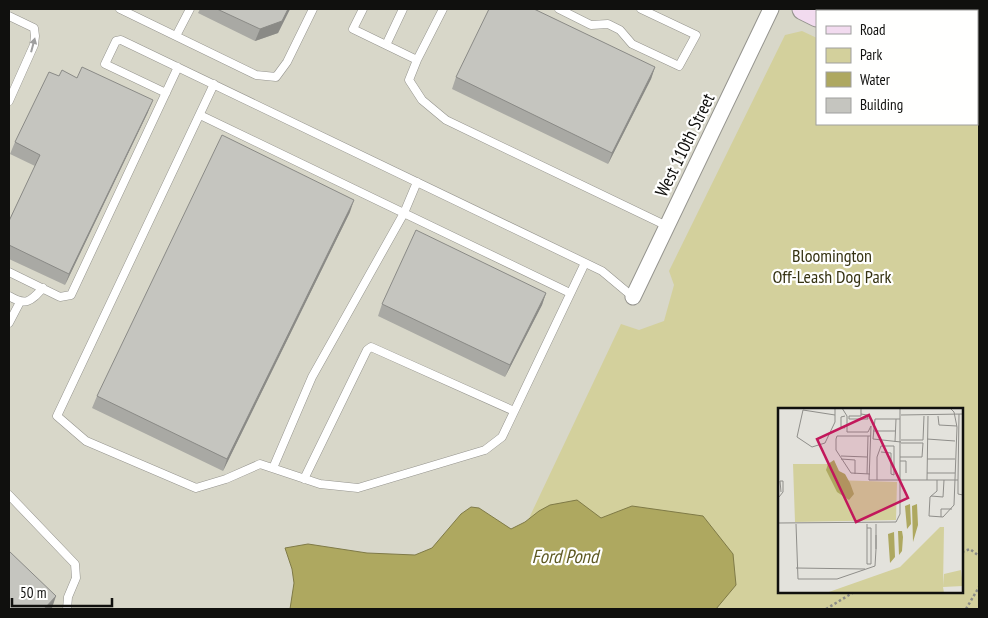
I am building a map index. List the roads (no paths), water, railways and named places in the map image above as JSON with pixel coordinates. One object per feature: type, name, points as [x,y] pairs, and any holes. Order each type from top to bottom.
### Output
[{"type":"street","name":"West 110th Street","points":[[634,297],[771,9]]},
{"type":"street","points":[[803,9],[816,16]]},
{"type":"lane","points":[[120,9],[256,75],[276,76],[287,62],[313,9]]},
{"type":"lane","points":[[176,36],[190,9]]},
{"type":"lane","points":[[363,9],[353,29],[417,60]]},
{"type":"lane","points":[[386,45],[403,9]]},
{"type":"lane","points":[[443,9],[409,80],[422,100],[446,120],[667,226]]},
{"type":"lane","points":[[559,9],[591,25],[608,24],[620,30],[632,44],[679,66],[696,35],[641,9]]},
{"type":"lane","points":[[9,16],[34,28],[36,36],[34,46],[12,85],[9,101]]},
{"type":"lane","points":[[166,93],[106,64],[116,41],[121,40],[585,262],[602,271],[634,297]]},
{"type":"lane","points":[[9,272],[60,297],[71,295],[178,67]]},
{"type":"lane","points":[[214,84],[57,416],[86,441],[196,488],[226,479],[260,464],[320,484],[358,488],[485,450],[502,437],[585,262]]},
{"type":"lane","points":[[200,115],[570,293]]},
{"type":"lane","points":[[273,468],[312,377],[404,213],[417,182]]},
{"type":"lane","points":[[9,296],[20,302],[31,301],[43,288]]},
{"type":"lane","points":[[9,323],[20,302]]},
{"type":"lane","points":[[304,479],[366,350],[371,347],[514,411]]},
{"type":"lane","points":[[9,495],[75,564],[76,578],[68,597],[67,609]]},
{"type":"water","points":[[911,9],[979,9],[979,44],[978,10]]},
{"type":"water","name":"Ford Pond","points":[[577,500],[601,518],[632,506],[703,516],[733,554],[736,585],[716,609],[290,609],[294,583],[292,569],[285,548],[308,544],[367,553],[415,555],[432,548],[461,514],[471,507],[479,508],[511,529],[550,505]]},
{"type":"park label","name":"Bloomington Off-Leash Dog Park","points":[[832,266]]}]
